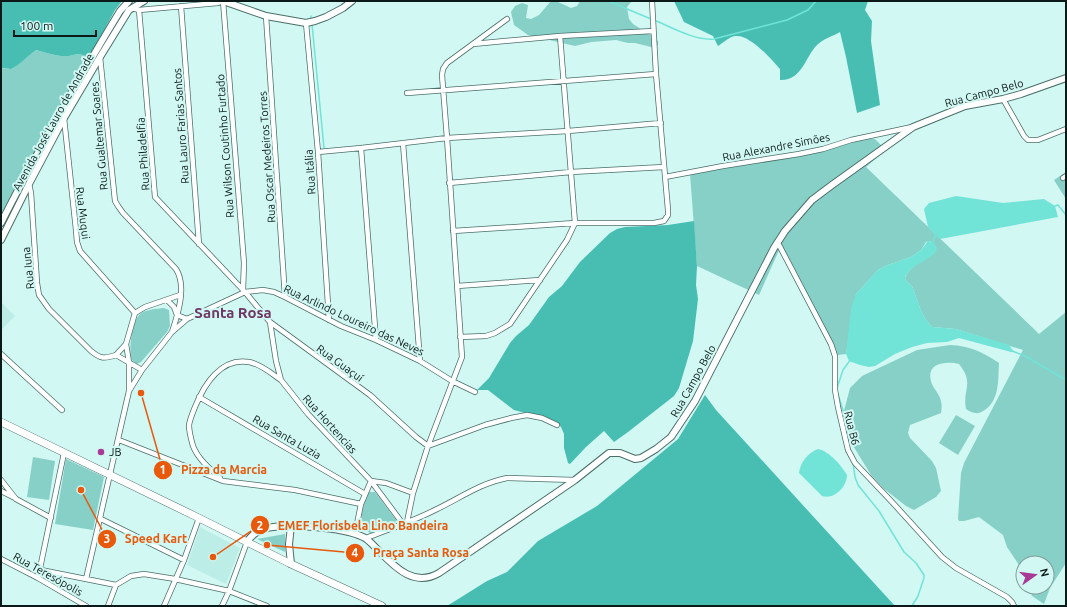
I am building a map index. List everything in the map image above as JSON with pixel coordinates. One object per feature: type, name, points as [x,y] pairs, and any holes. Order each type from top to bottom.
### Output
[{"type":"main road","points":[[1,422],[110,474],[291,564],[382,606]]},
{"type":"street","name":"Avenida José Lauro de Andrade","points":[[1,222],[78,79],[120,11],[129,1]]},
{"type":"street","name":"Avenida José Lauro de Andrade","points":[[1,240],[28,184],[100,56],[132,8],[144,1]]},
{"type":"street","points":[[132,8],[139,10],[218,3],[223,1],[266,16],[310,22],[343,8],[352,1]]},
{"type":"street","name":"Rua Wilson Coutinho Furtado","points":[[223,1],[244,263],[244,291]]},
{"type":"street","points":[[453,231],[575,223],[654,223],[664,221],[668,215],[668,210],[656,74],[652,1]]},
{"type":"street","name":"Rua Lauro Farias Santos","points":[[181,6],[199,244]]},
{"type":"street","name":"Rua Philadelfia","points":[[139,10],[155,197],[244,291]]},
{"type":"street","name":"Rua Oscar Medeiros Torres","points":[[266,16],[285,297]]},
{"type":"street","points":[[405,523],[428,446],[462,357],[449,183],[442,76],[443,69],[447,63],[507,19]]},
{"type":"street","name":"Rua Itália","points":[[310,22],[329,320]]},
{"type":"street","points":[[474,44],[560,36],[653,31]]},
{"type":"street","points":[[460,337],[496,334],[510,324],[568,240],[575,223],[560,36]]},
{"type":"street","name":"Rua Gualtemar Soares","points":[[100,56],[115,200],[123,213],[176,269],[181,280],[177,315],[172,332]]},
{"type":"street","points":[[407,93],[656,74]]},
{"type":"street","name":"Rua Campo Belo","points":[[247,542],[250,536],[263,529],[291,526],[318,528],[355,534],[366,538],[399,569],[407,574],[426,579],[432,577],[575,480],[609,454],[620,453],[635,460],[656,449],[670,437],[695,401],[785,231],[812,200],[832,184],[913,127],[965,106],[1004,99],[1066,78]]},
{"type":"street","points":[[1004,99],[1024,136],[1028,140],[1038,140],[1066,129]]},
{"type":"street","name":"Rua Muqui","points":[[64,118],[77,242],[80,251],[135,313]]},
{"type":"street","points":[[318,152],[447,138],[568,131],[661,123]]},
{"type":"street","name":"Rua Alexandre Simões","points":[[665,177],[799,154],[823,149],[851,140],[913,127]]},
{"type":"street","points":[[403,143],[420,361]]},
{"type":"street","points":[[361,148],[376,340]]},
{"type":"street","points":[[449,183],[571,172],[664,167]]},
{"type":"street","name":"Rua Iuna","points":[[28,184],[31,193],[39,295],[49,309],[98,357],[106,358],[116,355]]},
{"type":"street","name":"Rua B6","points":[[778,243],[831,344],[835,356],[835,390],[839,414],[848,450],[855,463],[942,557],[956,568],[1006,597],[1014,606]]},
{"type":"street","points":[[457,286],[540,280]]},
{"type":"street","name":"Rua Arlindo Loureiro das Neves","points":[[86,578],[101,519],[129,391],[142,370],[172,332],[187,319],[244,291],[263,290],[274,292],[341,326],[376,340],[420,361],[452,381],[475,392]]},
{"type":"street","name":"Rua Guaçuí","points":[[244,291],[270,322],[370,395],[416,438],[428,446]]},
{"type":"street","points":[[129,391],[126,344],[135,313],[145,307],[180,295]]},
{"type":"street","points":[[167,300],[174,307],[177,315],[187,319]]},
{"type":"street","name":"Rua Hortencias","points":[[270,322],[276,361],[281,380],[308,414],[371,481],[405,523]]},
{"type":"street","points":[[126,344],[116,355],[142,370]]},
{"type":"street","points":[[1,354],[62,410]]},
{"type":"street","points":[[223,481],[201,460],[193,447],[189,424],[199,397],[214,374],[226,366],[238,362],[250,362],[281,380]]},
{"type":"street","name":"Rua Santa Luzia","points":[[199,397],[365,494]]},
{"type":"street","points":[[428,446],[485,425],[527,415],[542,418],[557,425]]},
{"type":"street","points":[[119,440],[223,481],[295,490],[361,504]]},
{"type":"street","points":[[38,578],[41,570],[64,453]]},
{"type":"street","points":[[366,538],[436,510],[485,484],[496,480],[507,478],[575,480]]},
{"type":"street","points":[[1,480],[16,499]]},
{"type":"street","points":[[355,534],[361,504],[371,481],[386,483],[413,493]]},
{"type":"street","points":[[1,491],[51,518]]},
{"type":"street","points":[[164,606],[184,560],[199,518]]},
{"type":"street","points":[[101,519],[184,560]]},
{"type":"street","points":[[291,526],[289,544],[291,564]]},
{"type":"street","points":[[222,606],[247,542]]},
{"type":"street","name":"Rua Teresópolis","points":[[1,559],[38,578],[86,606]]},
{"type":"street","points":[[41,570],[116,585]]},
{"type":"street","points":[[108,606],[116,585],[131,576],[144,574],[229,591],[267,606]]},
{"type":"shaded area","points":[[1,1],[122,1],[115,10],[89,58],[78,54],[61,56],[36,50],[11,69],[1,68]]},
{"type":"shaded area","points":[[674,1],[868,1],[865,10],[872,21],[871,41],[880,105],[857,113],[840,32],[819,43],[798,73],[793,77],[780,80],[780,69],[760,48],[741,36],[735,36],[728,39],[718,46],[713,36],[684,22]]},
{"type":"shaded area","points":[[956,196],[1003,203],[1044,199],[1055,206],[1058,217],[940,239],[928,227],[924,209],[929,203]]},
{"type":"shaded area","points":[[694,221],[697,266],[696,285],[698,299],[693,341],[679,388],[674,396],[628,432],[614,442],[604,431],[570,464],[568,463],[564,448],[564,434],[561,427],[555,421],[514,410],[488,390],[477,390],[489,378],[510,343],[529,325],[549,297],[562,286],[580,262],[610,233],[625,227],[668,225]]},
{"type":"shaded area","points":[[928,241],[934,243],[937,249],[930,257],[911,269],[905,278],[906,281],[912,286],[926,320],[932,327],[956,329],[1009,345],[1014,352],[959,338],[947,342],[927,343],[912,347],[895,354],[875,366],[869,367],[849,361],[846,354],[851,309],[856,294],[878,270],[911,257],[921,250]]},
{"type":"shaded area","points":[[1,302],[15,316],[1,330]]},
{"type":"shaded area","points":[[705,395],[716,410],[895,606],[447,606],[487,581],[507,572],[538,541],[597,506],[678,439]]},
{"type":"shaded area","points":[[818,449],[831,456],[839,463],[847,475],[845,484],[839,492],[827,497],[822,496],[799,473],[801,465],[806,458],[811,452]]},
{"type":"shaded area","points":[[200,527],[240,548],[226,584],[187,565]]},
{"type":"green space","points":[[551,1],[558,2],[571,8],[577,6],[580,1],[632,1],[627,7],[629,19],[633,24],[655,38],[658,41],[658,45],[655,48],[616,40],[591,42],[575,46],[528,35],[514,25],[511,12],[515,6],[522,3],[528,5],[526,18],[531,19],[539,15]]},
{"type":"green space","points":[[36,50],[61,56],[78,54],[89,58],[34,156],[32,155],[1,220],[1,68],[11,69]]},
{"type":"green space","points":[[869,139],[875,139],[881,145],[881,154],[866,167],[1039,334],[1066,312],[1066,563],[1055,580],[1055,555],[1015,555],[1015,559],[1007,547],[1003,535],[979,517],[964,521],[959,521],[958,519],[961,473],[964,463],[1023,350],[956,329],[932,327],[926,320],[912,286],[906,281],[905,278],[914,266],[935,252],[931,241],[926,242],[921,250],[911,257],[878,270],[856,294],[846,354],[838,355],[780,248],[759,295],[697,266],[690,174],[788,157]]},
{"type":"green space","points":[[1066,172],[1066,199],[1054,180]]},
{"type":"green space","points":[[164,308],[169,310],[170,326],[167,332],[141,362],[137,364],[132,360],[130,350],[133,329],[137,318],[140,314],[146,311]]},
{"type":"green space","points":[[950,345],[976,350],[999,363],[997,390],[993,402],[989,407],[981,412],[972,412],[966,409],[965,396],[967,382],[964,371],[959,364],[943,363],[931,370],[931,381],[941,400],[941,413],[910,425],[908,433],[910,438],[932,461],[936,468],[941,491],[936,497],[914,510],[906,506],[883,488],[871,475],[852,444],[844,411],[850,388],[862,376],[917,350]]},
{"type":"green space","points":[[956,415],[975,426],[958,455],[939,443]]},
{"type":"green space","points":[[33,457],[55,461],[49,500],[27,497]]},
{"type":"green space","points":[[66,459],[104,477],[93,530],[55,524]]},
{"type":"green space","points":[[369,492],[375,492],[396,520],[393,526],[372,534],[367,531],[362,521],[363,509]]},
{"type":"green space","points":[[285,534],[285,552],[257,539]]},
{"type":"green space","points":[[1032,595],[1047,595],[1044,604]]},
{"type":"waterway","points":[[608,1],[651,19]]},
{"type":"waterway","points":[[654,20],[691,36],[714,39],[787,20],[808,10],[816,1]]},
{"type":"waterway","points":[[311,16],[311,21]]},
{"type":"waterway","points":[[312,24],[324,148]]},
{"type":"waterway","points":[[1055,206],[1058,205],[1066,215]]},
{"type":"waterway","points":[[933,243],[936,233]]},
{"type":"waterway","points":[[1012,351],[1025,356],[1066,380]]},
{"type":"waterway","points":[[837,388],[843,370],[851,359]]},
{"type":"waterway","points":[[837,391],[843,410],[848,440]]},
{"type":"waterway","points":[[853,463],[858,485],[879,511],[904,552],[916,563],[924,575],[918,596],[912,606]]},
{"type":"place","name":"Pizza da Marcia","points":[[141,393]]},
{"type":"place","name":"JB","points":[[101,452]]},
{"type":"place","name":"Speed Kart","points":[[81,490]]},
{"type":"place","name":"Praça Santa Rosa","points":[[267,545]]},
{"type":"place","name":"EMEF Florisbela Lino Bandeira","points":[[213,557]]},
{"type":"district","name":"Santa Rosa","points":[[233,313]]}]
